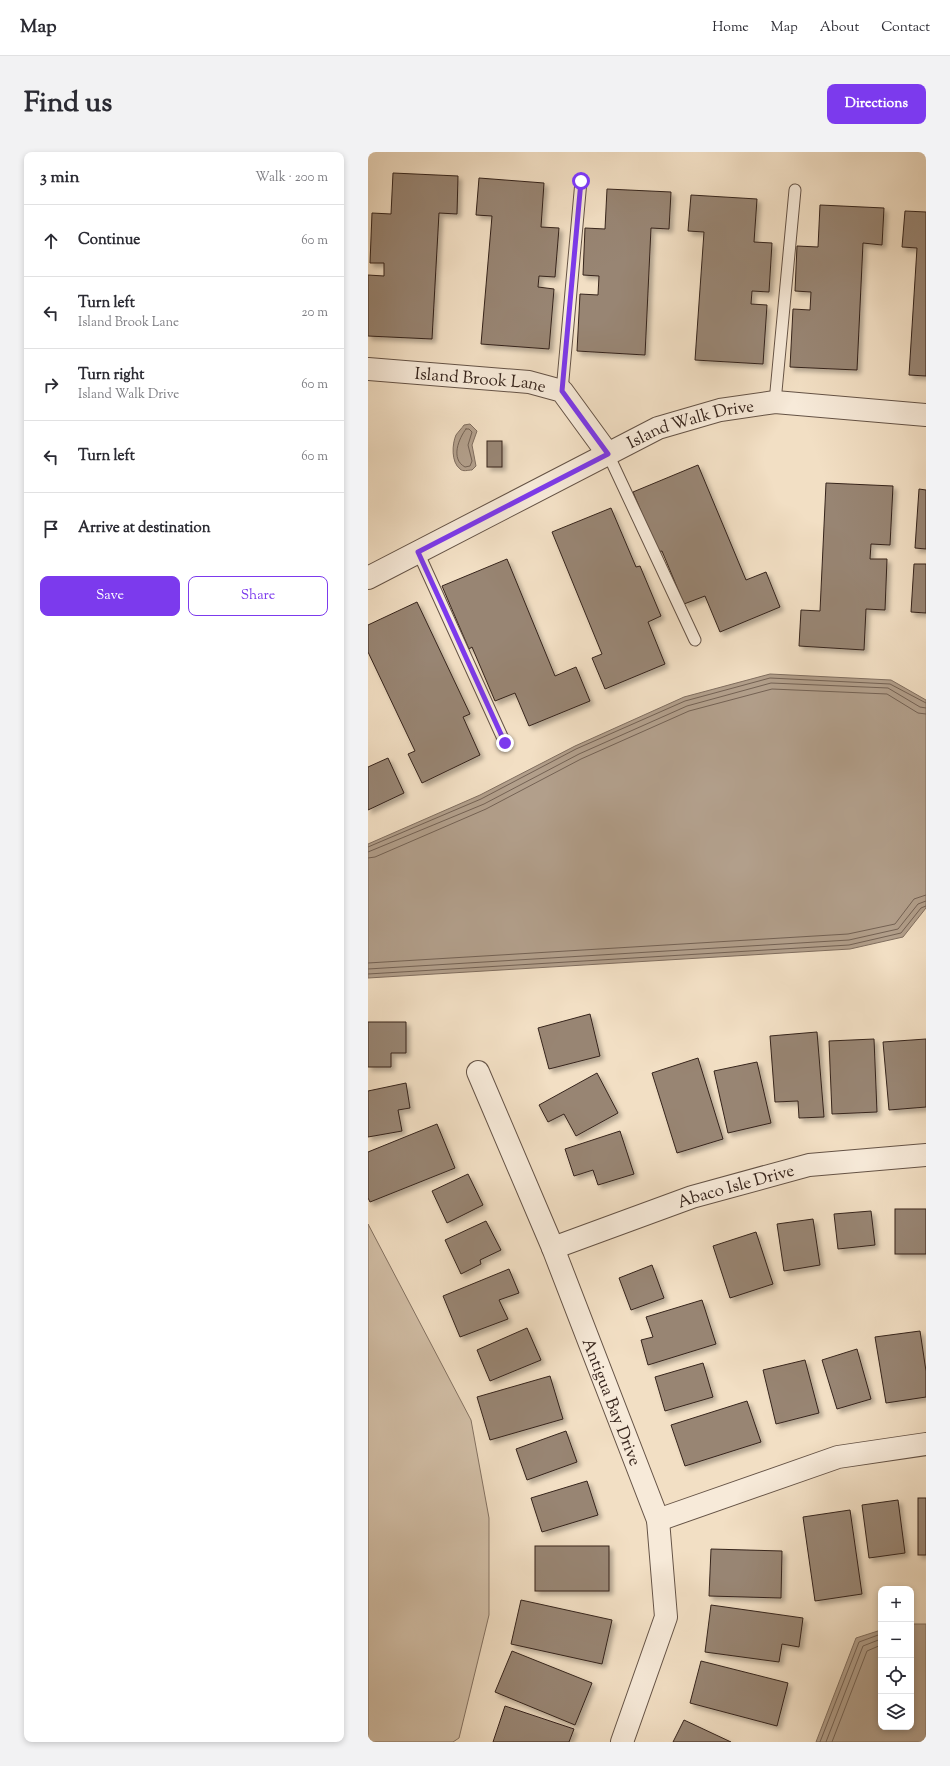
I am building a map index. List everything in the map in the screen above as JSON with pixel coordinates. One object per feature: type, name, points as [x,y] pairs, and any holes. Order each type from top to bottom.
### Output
[{"type":"street","name":"Island Brook Lane","points":[[368,369],[529,382],[562,391],[608,454]]},
{"type":"street","name":"Island Walk Drive","points":[[368,578],[658,428],[720,410],[775,402],[926,415]]},
{"type":"street","name":"Antigua Bay Drive","points":[[478,1072],[552,1248],[658,1520],[666,1617],[622,1742]]},
{"type":"street","name":"Abaco Isle Drive","points":[[552,1248],[692,1197],[809,1164],[926,1155]]},
{"type":"street","points":[[658,1520],[838,1457],[926,1444]]},
{"type":"lane","points":[[562,391],[581,181]]},
{"type":"lane","points":[[775,402],[796,190]]},
{"type":"lane","points":[[608,454],[695,640]]},
{"type":"lane","points":[[418,552],[505,743]]},
{"type":"shaded area","points":[[368,1224],[471,1420],[489,1518],[489,1615],[459,1738],[453,1742],[368,1742]]},
{"type":"water","points":[[470,424],[477,431],[472,445],[476,466],[472,470],[464,471],[457,466],[455,462],[453,453],[454,443],[456,435],[464,425]]},
{"type":"water","points":[[770,674],[891,680],[926,700],[926,908],[903,937],[850,949],[368,978],[368,844],[480,795],[575,746],[684,697]]},
{"type":"water","points":[[914,1624],[926,1624],[926,1742],[816,1742],[856,1638],[878,1631],[878,1730],[914,1730]]},
{"type":"building","points":[[393,173],[458,176],[457,214],[439,213],[432,339],[368,336],[368,275],[384,276],[384,263],[370,263],[372,213],[391,214]]},
{"type":"building","points":[[479,178],[544,183],[541,227],[559,228],[555,277],[539,276],[538,287],[554,289],[549,349],[481,344],[492,216],[476,215]]},
{"type":"building","points":[[607,189],[671,192],[669,229],[651,228],[645,355],[577,351],[580,294],[598,295],[599,276],[583,275],[585,228],[605,229]]},
{"type":"building","points":[[691,195],[757,199],[754,242],[772,243],[769,292],[752,291],[751,304],[767,305],[763,364],[695,360],[704,232],[688,231]]},
{"type":"building","points":[[820,205],[884,208],[882,245],[863,243],[857,370],[790,367],[793,309],[810,310],[811,292],[795,291],[797,246],[818,247]]},
{"type":"building","points":[[905,211],[926,212],[926,376],[909,375],[917,248],[902,247]]},
{"type":"building","points":[[487,441],[502,441],[502,467],[487,467]]},
{"type":"building","points":[[698,465],[746,580],[766,572],[780,607],[720,632],[705,596],[684,604],[662,551],[658,552],[633,492]]},
{"type":"building","points":[[826,483],[893,486],[890,545],[871,544],[870,559],[887,559],[885,610],[866,609],[864,650],[799,646],[801,610],[820,611]]},
{"type":"building","points":[[919,489],[926,490],[926,549],[915,548]]},
{"type":"building","points":[[611,508],[636,567],[640,566],[661,616],[648,622],[665,664],[605,689],[592,658],[602,654],[552,532]]},
{"type":"building","points":[[507,559],[555,676],[576,667],[590,701],[529,726],[515,693],[495,701],[472,647],[469,649],[442,586]]},
{"type":"building","points":[[914,564],[926,564],[926,613],[911,612]]},
{"type":"building","points":[[417,602],[470,714],[463,717],[480,755],[422,783],[408,754],[415,751],[368,652],[368,625]]},
{"type":"building","points":[[388,758],[404,793],[368,810],[368,767]]},
{"type":"building","points":[[590,1014],[600,1056],[549,1069],[538,1028]]},
{"type":"building","points":[[368,1022],[406,1022],[406,1053],[391,1053],[391,1067],[368,1067]]},
{"type":"building","points":[[817,1032],[824,1117],[799,1118],[798,1101],[775,1102],[770,1036]]},
{"type":"building","points":[[874,1039],[877,1112],[832,1114],[829,1041]]},
{"type":"building","points":[[926,1039],[926,1107],[889,1110],[883,1042]]},
{"type":"building","points":[[698,1058],[723,1139],[677,1153],[652,1073]]},
{"type":"building","points":[[757,1062],[771,1123],[728,1133],[714,1071]]},
{"type":"building","points":[[597,1073],[618,1113],[576,1136],[564,1114],[548,1122],[539,1105]]},
{"type":"building","points":[[406,1083],[410,1108],[398,1110],[402,1131],[368,1137],[368,1091]]},
{"type":"building","points":[[437,1124],[455,1168],[370,1202],[368,1198],[368,1152]]},
{"type":"building","points":[[620,1131],[634,1174],[598,1185],[593,1170],[574,1176],[565,1149]]},
{"type":"building","points":[[468,1174],[483,1205],[447,1223],[432,1191]]},
{"type":"building","points":[[895,1209],[926,1209],[926,1254],[895,1254]]},
{"type":"building","points":[[871,1211],[875,1245],[838,1249],[834,1214]]},
{"type":"building","points":[[813,1219],[820,1265],[784,1271],[777,1224]]},
{"type":"building","points":[[486,1221],[501,1250],[480,1260],[481,1264],[461,1274],[445,1240]]},
{"type":"building","points":[[756,1232],[773,1284],[730,1298],[713,1246]]},
{"type":"building","points":[[652,1265],[664,1298],[631,1310],[619,1278]]},
{"type":"building","points":[[509,1269],[519,1293],[499,1300],[508,1319],[460,1337],[443,1296]]},
{"type":"building","points":[[702,1300],[716,1344],[648,1365],[641,1340],[653,1337],[646,1317]]},
{"type":"building","points":[[527,1328],[541,1360],[490,1381],[477,1350]]},
{"type":"building","points":[[920,1331],[926,1371],[926,1397],[886,1403],[875,1337]]},
{"type":"building","points":[[857,1349],[871,1399],[837,1409],[822,1360]]},
{"type":"building","points":[[805,1360],[819,1413],[776,1424],[763,1370]]},
{"type":"building","points":[[703,1363],[713,1397],[665,1411],[655,1377]]},
{"type":"building","points":[[550,1376],[563,1419],[490,1440],[477,1397]]},
{"type":"building","points":[[747,1401],[761,1442],[685,1466],[671,1425]]},
{"type":"building","points":[[566,1431],[577,1462],[527,1480],[516,1449]]},
{"type":"building","points":[[587,1481],[598,1515],[542,1532],[531,1498]]},
{"type":"building","points":[[918,1498],[926,1498],[926,1555],[918,1555]]},
{"type":"building","points":[[898,1500],[905,1553],[869,1558],[862,1505]]},
{"type":"building","points":[[850,1510],[862,1594],[815,1601],[803,1517]]},
{"type":"building","points":[[535,1546],[609,1546],[609,1591],[535,1591]]},
{"type":"building","points":[[711,1549],[782,1551],[781,1598],[709,1596]]},
{"type":"building","points":[[521,1600],[612,1620],[602,1664],[511,1644]]},
{"type":"building","points":[[711,1605],[803,1618],[799,1647],[782,1644],[779,1662],[705,1652]]},
{"type":"building","points":[[512,1651],[592,1683],[575,1725],[495,1692]]},
{"type":"building","points":[[701,1661],[788,1683],[777,1726],[690,1703]]},
{"type":"building","points":[[505,1706],[574,1729],[569,1742],[493,1742]]},
{"type":"building","points":[[684,1720],[731,1742],[673,1742]]},
{"type":"route","points":[[505,743],[418,552],[608,454],[562,391],[581,181]]}]
